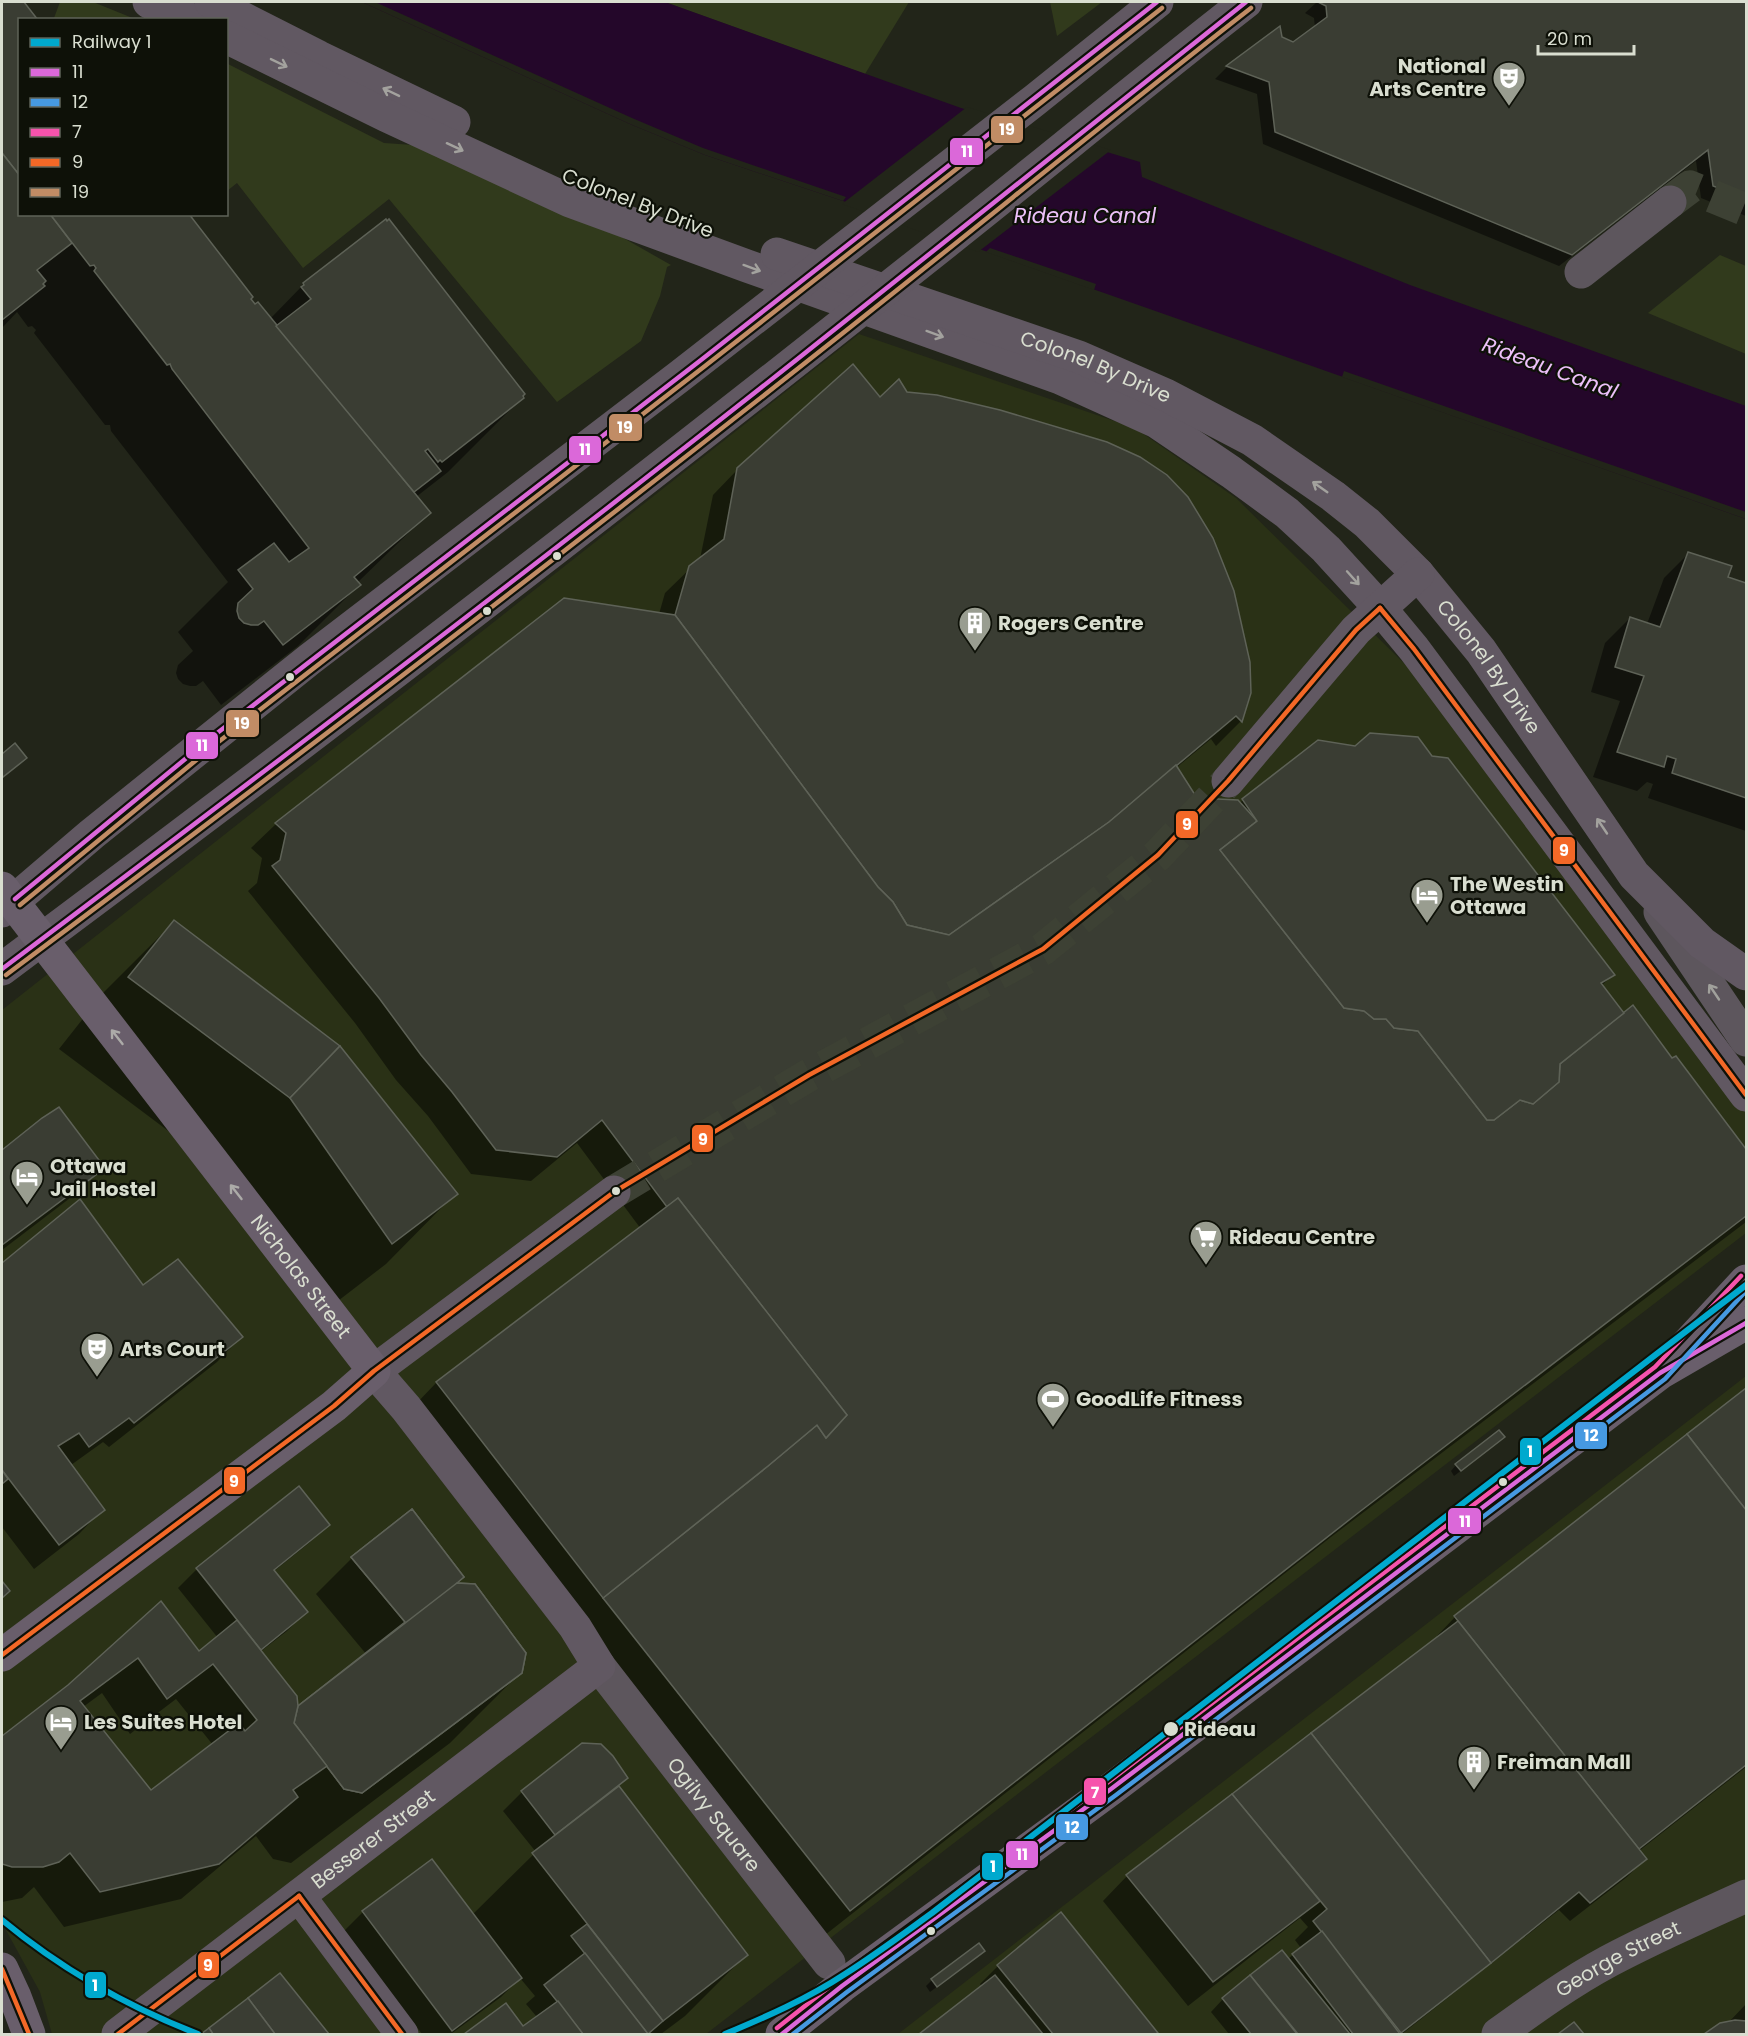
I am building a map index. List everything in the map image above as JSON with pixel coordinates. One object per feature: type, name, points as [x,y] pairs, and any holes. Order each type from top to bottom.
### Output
[{"type":"main road","points":[[149,2],[187,18]]},
{"type":"main road","name":"Colonel By Drive","points":[[211,2],[360,77],[584,184],[694,226],[1070,353],[1166,395],[1252,440],[1333,496],[1366,523],[1418,574],[1481,651],[1634,875]]},
{"type":"main road","points":[[2,910],[92,834],[310,659],[680,376],[1026,107],[1156,2]]},
{"type":"main road","points":[[2,969],[548,553],[914,268],[1246,2]]},
{"type":"main road","name":"Colonel By Drive","points":[[228,38],[387,116],[570,201],[1060,378],[1157,422],[1231,472],[1287,513],[1326,549],[1414,649],[1746,1095]]},
{"type":"main road","points":[[1228,781],[1356,630],[1418,574]]},
{"type":"main road","points":[[1634,875],[1702,943],[1746,974]]},
{"type":"main road","name":"Nicholas Street","points":[[2,888],[374,1371],[406,1408],[568,1618],[599,1666]]},
{"type":"main road","points":[[2,1655],[334,1406],[374,1371],[614,1192]]},
{"type":"main road","points":[[1660,1373],[1746,1281]]},
{"type":"main road","points":[[782,2034],[842,1986],[1158,1754],[1660,1373],[1746,1323]]},
{"type":"main road","name":"Besserer Street","points":[[118,2034],[599,1666]]},
{"type":"main road","points":[[299,1896],[402,2034]]},
{"type":"main road","points":[[2,1969],[28,2034]]},
{"type":"street","points":[[1581,272],[1670,202]]},
{"type":"street","name":"Colonel By Drive","points":[[1634,875],[1746,1040]]},
{"type":"street","name":"Ogilvy Square","points":[[599,1666],[829,1964]]},
{"type":"street","name":"George Street","points":[[1498,2034],[1558,1992],[1608,1962],[1746,1896]]},
{"type":"shaded area","points":[[60,2],[93,2],[133,18],[54,18]]},
{"type":"shaded area","points":[[665,2],[909,2],[865,74]]},
{"type":"shaded area","points":[[1050,2],[1102,2],[1057,36]]},
{"type":"shaded area","points":[[228,64],[384,143],[413,145],[604,227],[671,265],[667,267],[660,296],[641,341],[557,402],[389,199],[303,268],[237,183],[228,190]]},
{"type":"shaded area","points":[[1720,255],[1746,266],[1746,354],[1648,313]]},
{"type":"shaded area","points":[[859,334],[1135,428],[1236,498],[1424,683],[1746,1112],[1746,1233],[706,2034],[52,2034],[40,1992],[2,1923],[2,1010]]},
{"type":"shaded area","points":[[1746,1376],[1746,2034],[898,2034]]},
{"type":"water","name":"Rideau Canal","points":[[362,2],[665,2],[961,108],[1140,162],[1142,177],[1410,285],[1746,406],[1746,519],[843,201],[705,155],[630,124]]},
{"type":"pier","points":[[362,2],[375,2],[703,148],[846,197],[843,201],[705,155],[630,124]]},
{"type":"pier","points":[[967,107],[1111,150],[978,252],[842,204]]},
{"type":"pier","points":[[990,248],[1096,284],[1094,290],[986,252]]},
{"type":"pier","points":[[1344,371],[1746,512],[1746,519],[1342,377]]},
{"type":"building","points":[[2,2],[24,2],[36,18],[18,18],[18,173],[2,153]]},
{"type":"building","name":"National Arts Centre","points":[[1318,2],[1746,2],[1746,199],[1713,186],[1708,150],[1572,255],[1275,132],[1269,82],[1226,66],[1280,26],[1282,37],[1293,42],[1327,17],[1326,6]]},
{"type":"building","points":[[2,153],[18,173],[18,216],[52,216],[72,243],[37,270],[46,281],[43,284],[45,286],[2,320]]},
{"type":"building","points":[[52,216],[191,216],[253,297],[251,299],[255,304],[258,302],[431,513],[354,577],[361,585],[283,645],[264,621],[258,625],[251,625],[239,618],[238,603],[253,589],[238,570],[274,543],[289,562],[309,548],[170,364],[167,365],[94,271],[96,268],[94,265],[90,266]]},
{"type":"building","points":[[386,219],[387,221],[389,219],[525,394],[524,398],[442,462],[440,460],[438,462],[428,449],[425,451],[441,471],[414,492],[276,326],[311,299],[301,287],[303,283]]},
{"type":"building","name":"Rogers Centre","points":[[853,364],[880,397],[899,379],[907,392],[937,395],[1000,410],[1107,442],[1140,457],[1167,475],[1188,497],[1213,538],[1234,591],[1250,662],[1251,693],[1242,722],[1236,716],[1109,822],[949,935],[907,925],[893,902],[878,887],[675,615],[689,566],[724,539],[737,468]]},
{"type":"building","points":[[1688,552],[1732,566],[1728,577],[1746,583],[1746,798],[1672,773],[1676,759],[1667,756],[1664,767],[1617,752],[1644,676],[1615,667],[1630,617],[1660,627]]},
{"type":"building","name":"Rideau Centre","points":[[564,598],[675,615],[878,887],[893,902],[907,925],[949,935],[1109,822],[1176,765],[1197,798],[1238,800],[1257,821],[1220,850],[1344,1008],[1364,1011],[1374,1019],[1386,1019],[1394,1028],[1418,1031],[1487,1120],[1494,1120],[1520,1100],[1533,1104],[1559,1082],[1560,1064],[1633,1005],[1672,1058],[1676,1056],[1746,1149],[1746,1216],[1358,1513],[850,1911],[603,1598],[817,1425],[826,1438],[847,1415],[678,1198],[667,1207],[602,1120],[557,1157],[496,1150],[379,998],[272,866],[280,860],[286,833],[275,823]]},
{"type":"building","name":"The Westin Ottawa","points":[[1370,733],[1418,737],[1432,756],[1448,758],[1615,975],[1601,983],[1624,1013],[1560,1064],[1559,1082],[1533,1104],[1520,1100],[1494,1120],[1487,1120],[1418,1031],[1394,1028],[1386,1019],[1374,1019],[1364,1011],[1344,1008],[1220,850],[1257,821],[1242,799],[1318,740],[1355,746]]},
{"type":"building","points":[[15,743],[27,758],[3,777],[2,754]]},
{"type":"building","points":[[174,920],[340,1046],[290,1098],[128,977]]},
{"type":"building","points":[[340,1046],[458,1194],[392,1244],[290,1098]]},
{"type":"building","name":"Ottawa Jail Hostel","points":[[59,1107],[105,1168],[2,1245],[2,1150]]},
{"type":"building","points":[[678,1198],[847,1415],[826,1438],[817,1425],[603,1598],[436,1382]]},
{"type":"building","name":"Arts Court","points":[[80,1199],[143,1285],[178,1259],[243,1337],[134,1423],[129,1418],[89,1447],[79,1433],[58,1446],[105,1510],[59,1545],[2,1470],[2,1263]]},
{"type":"building","points":[[1746,1388],[1746,1510],[1687,1434]]},
{"type":"building","points":[[1499,1430],[1505,1437],[1461,1471],[1455,1464]]},
{"type":"building","points":[[1687,1434],[1746,1510],[1746,1765],[1639,1849],[1454,1616]]},
{"type":"building","points":[[2,1470],[8,1479],[2,1484]]},
{"type":"building","points":[[299,1486],[330,1525],[274,1570],[308,1612],[261,1650],[196,1568]]},
{"type":"building","points":[[412,1509],[464,1577],[405,1622],[351,1557]]},
{"type":"building","points":[[412,1509],[464,1577],[457,1583],[475,1584],[526,1653],[522,1673],[362,1793],[344,1789],[294,1723],[298,1706],[405,1622],[351,1557]]},
{"type":"building","points":[[2,1581],[10,1591],[2,1598]]},
{"type":"building","points":[[457,1583],[475,1584],[526,1653],[522,1673],[362,1793],[344,1789],[294,1723],[298,1706]]},
{"type":"building","name":"Les Suites Hotel","points":[[161,1601],[199,1651],[237,1620],[297,1696],[298,1706],[294,1723],[327,1766],[293,1790],[298,1797],[219,1864],[100,1892],[70,1853],[59,1862],[43,1867],[12,1867],[2,1864],[2,1736],[68,1685]],"holes":[[[138,1658],[167,1699],[213,1664],[257,1720],[245,1731],[239,1723],[151,1790],[80,1701]]]},
{"type":"building","name":"Freiman Mall","points":[[1458,1621],[1647,1859],[1590,1903],[1579,1892],[1491,1963],[1311,1733]]},
{"type":"building","points":[[1311,1733],[1491,1963],[1401,2033],[1313,1921],[1327,1909],[1232,1794]]},
{"type":"building","points":[[582,1743],[601,1744],[613,1756],[628,1778],[555,1835],[521,1791]]},
{"type":"building","points":[[619,1786],[748,1955],[663,2021],[532,1853]]},
{"type":"building","points":[[1232,1794],[1320,1901],[1213,1982],[1126,1875]]},
{"type":"building","points":[[432,1859],[522,1978],[452,2031],[362,1911]]},
{"type":"building","points":[[1061,1912],[1158,2033],[1053,2034],[997,1965]]},
{"type":"building","points":[[587,1924],[663,2021],[648,2034],[571,1936]]},
{"type":"building","points":[[1322,1931],[1400,2034],[1353,2034],[1292,1954]]},
{"type":"building","points":[[979,1943],[985,1951],[937,1987],[931,1979]]},
{"type":"building","points":[[1282,1950],[1350,2034],[1298,2034],[1250,1975]]},
{"type":"building","points":[[585,1953],[648,2034],[583,2034],[544,1985]]},
{"type":"building","points":[[280,1973],[329,2034],[275,2034],[248,1998]]},
{"type":"building","points":[[995,1975],[1043,2034],[919,2034]]},
{"type":"building","points":[[1250,1975],[1297,2034],[1251,2034],[1222,1998]]},
{"type":"building","points":[[248,1998],[275,2034],[213,2034],[209,2028]]},
{"type":"building","points":[[558,2001],[583,2034],[464,2034],[506,2003],[523,2026]]},
{"type":"building","points":[[1735,2020],[1746,2021],[1746,2034],[1704,2034],[1720,2023]]},
{"type":"building","points":[[1574,2022],[1584,2034],[1558,2034]]},
{"type":"building","points":[[209,2028],[213,2034],[201,2034]]},
{"type":"tunnel","points":[[1670,202],[1690,187],[1746,210]]},
{"type":"tunnel","points":[[614,1192],[809,1075],[1043,949],[1158,855],[1228,781]]},
{"type":"rail line","name":"1","points":[[725,2034],[816,1992],[878,1952],[932,1913],[1746,1285]]},
{"type":"rail line","name":"1","points":[[2,1920],[47,1955],[95,1985],[145,2011],[198,2034]]},
{"type":"transit line","name":"11","points":[[15,899],[212,737],[701,360],[1157,2]]},
{"type":"transit line","name":"11","points":[[2,969],[602,512],[1246,2]]},
{"type":"transit line","name":"19","points":[[20,905],[217,743],[705,366],[1162,8]]},
{"type":"transit line","name":"19","points":[[6,975],[607,518],[1251,8]]},
{"type":"transit line","name":"9","points":[[1380,608],[1414,649],[1746,1095]]},
{"type":"transit line","name":"9","points":[[2,1655],[334,1406],[374,1371],[614,1192],[809,1075],[1043,949],[1158,855],[1228,781],[1356,630],[1380,608]]},
{"type":"transit line","name":"7","points":[[777,2028],[838,1980],[1107,1783],[1655,1367],[1741,1276]]},
{"type":"transit line","name":"12","points":[[793,2034],[1116,1795],[1665,1379],[1746,1291]]},
{"type":"transit line","name":"11","points":[[782,2034],[842,1986],[1111,1789],[1660,1373],[1746,1323]]},
{"type":"transit line","name":"9","points":[[299,1896],[402,2034]]},
{"type":"transit line","name":"9","points":[[118,2034],[299,1896]]},
{"type":"transit line","name":"9","points":[[2,1969],[29,2034]]},
{"type":"place","name":"National Arts Centre","points":[[1509,107]]},
{"type":"place","name":"Rogers Centre","points":[[975,652]]},
{"type":"place","name":"The Westin Ottawa","points":[[1427,924]]},
{"type":"place","name":"Ottawa Jail Hostel","points":[[27,1206]]},
{"type":"place","name":"Rideau Centre","points":[[1206,1266]]},
{"type":"place","name":"Arts Court","points":[[97,1378]]},
{"type":"place","name":"GoodLife Fitness","points":[[1053,1428]]},
{"type":"place","name":"Rideau","points":[[1171,1729]]},
{"type":"place","name":"Les Suites Hotel","points":[[61,1751]]},
{"type":"place","name":"Freiman Mall","points":[[1474,1791]]}]
